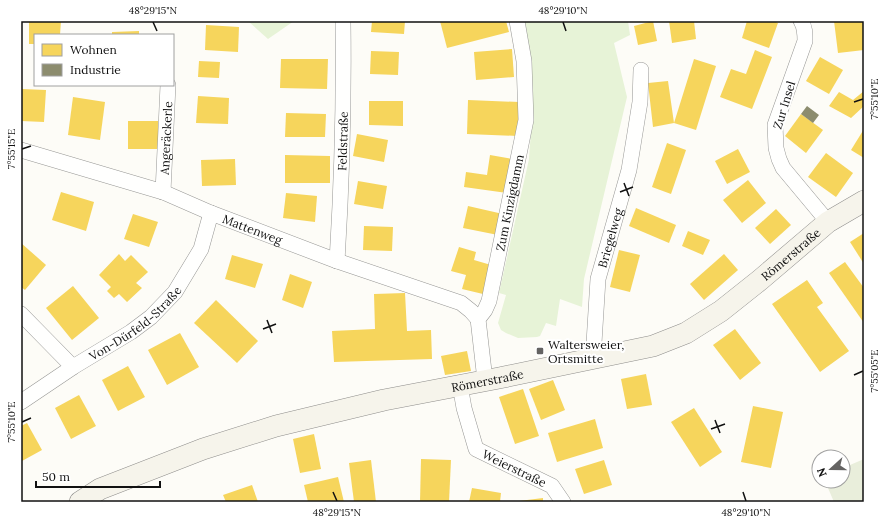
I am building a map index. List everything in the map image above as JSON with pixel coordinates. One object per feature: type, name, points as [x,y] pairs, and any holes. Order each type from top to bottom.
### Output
[{"type":"street","name":"Feldstraße","points":[[337,261],[341,189],[344,21]]},
{"type":"street","name":"Zum Kinzigdamm","points":[[478,319],[485,310],[489,301],[526,120],[524,61],[516,21]]},
{"type":"street","name":"Zur Insel","points":[[801,21],[804,25],[805,41],[775,125],[776,148],[779,159],[784,168],[828,222]]},
{"type":"street","name":"Briegelweg","points":[[593,359],[598,279],[628,170],[640,102],[641,70]]},
{"type":"street","name":"Angeräckerle","points":[[163,192],[168,86]]},
{"type":"street","name":"Mattenweg","points":[[21,150],[163,192],[211,213],[337,261],[461,303],[478,319]]},
{"type":"street","name":"Römerstraße","points":[[80,502],[100,489],[203,449],[276,426],[384,400],[653,346],[686,333],[721,311],[828,222],[864,201]]},
{"type":"street","name":"Von-Dürfeld-Straße","points":[[21,402],[73,367],[131,332],[150,317],[176,292],[201,249],[211,213]]},
{"type":"street","points":[[21,314],[73,367]]},
{"type":"street","points":[[478,319],[485,380]]},
{"type":"street","name":"Weierstraße","points":[[460,385],[464,408],[476,449],[552,486],[563,502]]},
{"type":"green space","points":[[248,21],[294,21],[268,39]]},
{"type":"green space","points":[[523,21],[628,21],[630,35],[614,43],[627,97],[584,279],[582,307],[560,299],[556,326],[546,323],[540,336],[518,338],[501,330],[498,323],[506,295],[499,293],[529,159],[533,102]]},
{"type":"green space","points":[[864,459],[864,502],[834,502],[828,489],[851,489],[851,465]]},
{"type":"building: Wohnen","points":[[29,21],[61,21],[60,34],[34,34],[34,44],[29,44]]},
{"type":"building: Wohnen","points":[[372,21],[405,21],[404,34],[371,32]]},
{"type":"building: Wohnen","points":[[440,21],[506,21],[509,32],[447,48]]},
{"type":"building: Wohnen","points":[[653,21],[657,41],[638,45],[634,26]]},
{"type":"building: Wohnen","points":[[669,21],[694,21],[696,39],[672,43]]},
{"type":"building: Wohnen","points":[[747,21],[773,21],[778,23],[769,48],[742,38]]},
{"type":"building: Wohnen","points":[[834,21],[864,21],[864,50],[838,53]]},
{"type":"building: Wohnen","points":[[206,25],[239,27],[238,52],[205,50]]},
{"type":"building: Wohnen","points":[[139,31],[139,34],[112,34],[112,32]]},
{"type":"building: Wohnen","points":[[512,49],[514,77],[476,80],[474,52]]},
{"type":"building: Wohnen","points":[[755,50],[772,57],[752,109],[720,97],[731,69],[746,74]]},
{"type":"building: Wohnen","points":[[371,51],[399,52],[398,75],[370,74]]},
{"type":"building: Wohnen","points":[[820,57],[843,70],[829,94],[806,81]]},
{"type":"building: Wohnen","points":[[281,59],[328,59],[327,89],[280,88]]},
{"type":"building: Wohnen","points":[[694,59],[716,66],[696,130],[674,123]]},
{"type":"building: Wohnen","points":[[199,61],[220,62],[219,78],[198,77]]},
{"type":"building: Wohnen","points":[[668,81],[674,123],[653,127],[648,83]]},
{"type":"building: Wohnen","points":[[22,89],[46,90],[44,122],[21,121]]},
{"type":"building: Wohnen","points":[[864,91],[864,106],[851,118],[829,106],[839,92],[853,100]]},
{"type":"building: Wohnen","points":[[198,96],[229,98],[228,124],[196,123]]},
{"type":"building: Wohnen","points":[[73,97],[105,102],[100,140],[68,135]]},
{"type":"building: Wohnen","points":[[468,100],[519,102],[518,136],[467,134]]},
{"type":"building: Wohnen","points":[[369,101],[403,101],[403,126],[369,125]]},
{"type":"building: Wohnen","points":[[286,113],[326,114],[325,137],[285,137]]},
{"type":"building: Wohnen","points":[[801,114],[823,130],[806,153],[785,136]]},
{"type":"building: Wohnen","points":[[128,121],[158,121],[158,149],[128,149]]},
{"type":"building: Wohnen","points":[[864,129],[864,158],[851,150]]},
{"type":"building: Wohnen","points":[[357,134],[388,140],[384,162],[353,156]]},
{"type":"building: Wohnen","points":[[667,143],[686,150],[671,194],[652,187]]},
{"type":"building: Wohnen","points":[[738,149],[750,172],[727,184],[715,161]]},
{"type":"building: Wohnen","points":[[826,153],[853,173],[836,197],[808,177]]},
{"type":"building: Wohnen","points":[[285,155],[330,156],[330,183],[285,183]]},
{"type":"building: Wohnen","points":[[490,155],[513,159],[507,193],[464,187],[466,172],[487,175]]},
{"type":"building: Wohnen","points":[[235,159],[236,185],[202,186],[201,160]]},
{"type":"building: Wohnen","points":[[748,180],[766,203],[742,223],[723,200]]},
{"type":"building: Wohnen","points":[[358,181],[387,186],[383,209],[354,204]]},
{"type":"building: Wohnen","points":[[61,192],[94,202],[86,231],[52,220]]},
{"type":"building: Wohnen","points":[[286,193],[317,196],[315,222],[283,218]]},
{"type":"building: Wohnen","points":[[468,206],[503,214],[498,235],[463,228]]},
{"type":"building: Wohnen","points":[[636,208],[676,225],[669,243],[629,226]]},
{"type":"building: Wohnen","points":[[776,209],[791,225],[770,244],[755,228]]},
{"type":"building: Wohnen","points":[[133,214],[158,222],[149,247],[124,239]]},
{"type":"building: Wohnen","points":[[364,226],[393,227],[392,251],[363,250]]},
{"type":"building: Wohnen","points":[[688,231],[710,240],[703,255],[682,246]]},
{"type":"building: Wohnen","points":[[864,233],[864,264],[850,242]]},
{"type":"building: Wohnen","points":[[21,243],[46,265],[25,290],[21,287]]},
{"type":"building: Wohnen","points":[[459,247],[476,252],[474,260],[491,265],[483,294],[462,289],[466,275],[451,271]]},
{"type":"building: Wohnen","points":[[619,250],[640,255],[630,292],[610,287]]},
{"type":"building: Wohnen","points":[[119,254],[125,261],[131,255],[148,272],[136,283],[142,288],[127,302],[119,294],[114,298],[107,291],[111,287],[99,275]]},
{"type":"building: Wohnen","points":[[724,254],[738,270],[704,300],[690,284]]},
{"type":"building: Wohnen","points":[[232,255],[263,264],[255,288],[225,279]]},
{"type":"building: Wohnen","points":[[845,262],[864,288],[864,323],[829,273]]},
{"type":"building: Wohnen","points":[[290,274],[312,282],[303,308],[282,300]]},
{"type":"building: Wohnen","points":[[807,280],[823,303],[817,307],[849,351],[820,372],[772,304]]},
{"type":"building: Wohnen","points":[[73,286],[99,318],[72,340],[46,308]]},
{"type":"building: Wohnen","points":[[405,293],[407,331],[431,330],[432,359],[334,362],[332,331],[375,329],[374,294]]},
{"type":"building: Wohnen","points":[[216,300],[258,341],[237,363],[194,323]]},
{"type":"building: Wohnen","points":[[735,329],[761,363],[740,380],[713,345]]},
{"type":"building: Wohnen","points":[[180,333],[199,367],[167,385],[148,350]]},
{"type":"building: Wohnen","points":[[467,351],[471,371],[445,375],[441,356]]},
{"type":"building: Wohnen","points":[[128,366],[145,397],[118,411],[102,380]]},
{"type":"building: Wohnen","points":[[646,374],[652,405],[627,409],[621,379]]},
{"type":"building: Wohnen","points":[[553,380],[565,410],[541,420],[529,389]]},
{"type":"building: Wohnen","points":[[523,389],[539,436],[515,444],[499,397]]},
{"type":"building: Wohnen","points":[[79,395],[96,426],[71,439],[55,408]]},
{"type":"building: Wohnen","points":[[753,406],[783,412],[771,468],[741,462]]},
{"type":"building: Wohnen","points":[[694,408],[722,452],[700,467],[671,422]]},
{"type":"building: Wohnen","points":[[595,419],[603,448],[557,462],[548,433]]},
{"type":"building: Wohnen","points":[[27,423],[42,450],[22,461],[21,426]]},
{"type":"building: Wohnen","points":[[314,434],[321,469],[300,473],[293,439]]},
{"type":"building: Wohnen","points":[[421,459],[451,460],[449,502],[420,502]]},
{"type":"building: Wohnen","points":[[371,460],[376,502],[354,502],[349,463]]},
{"type":"building: Wohnen","points":[[604,460],[612,485],[584,494],[575,469]]},
{"type":"building: Wohnen","points":[[338,477],[344,502],[308,502],[304,485]]},
{"type":"building: Wohnen","points":[[252,485],[258,502],[226,502],[223,495]]},
{"type":"building: Wohnen","points":[[472,488],[501,493],[500,502],[469,502]]},
{"type":"building: Wohnen","points":[[543,498],[543,502],[519,502],[519,501]]},
{"type":"building: Industrie","points":[[807,106],[819,115],[813,123],[801,114]]},
{"type":"place","name":"Waltersweier, Ortsmitte","points":[[540,351]]}]
